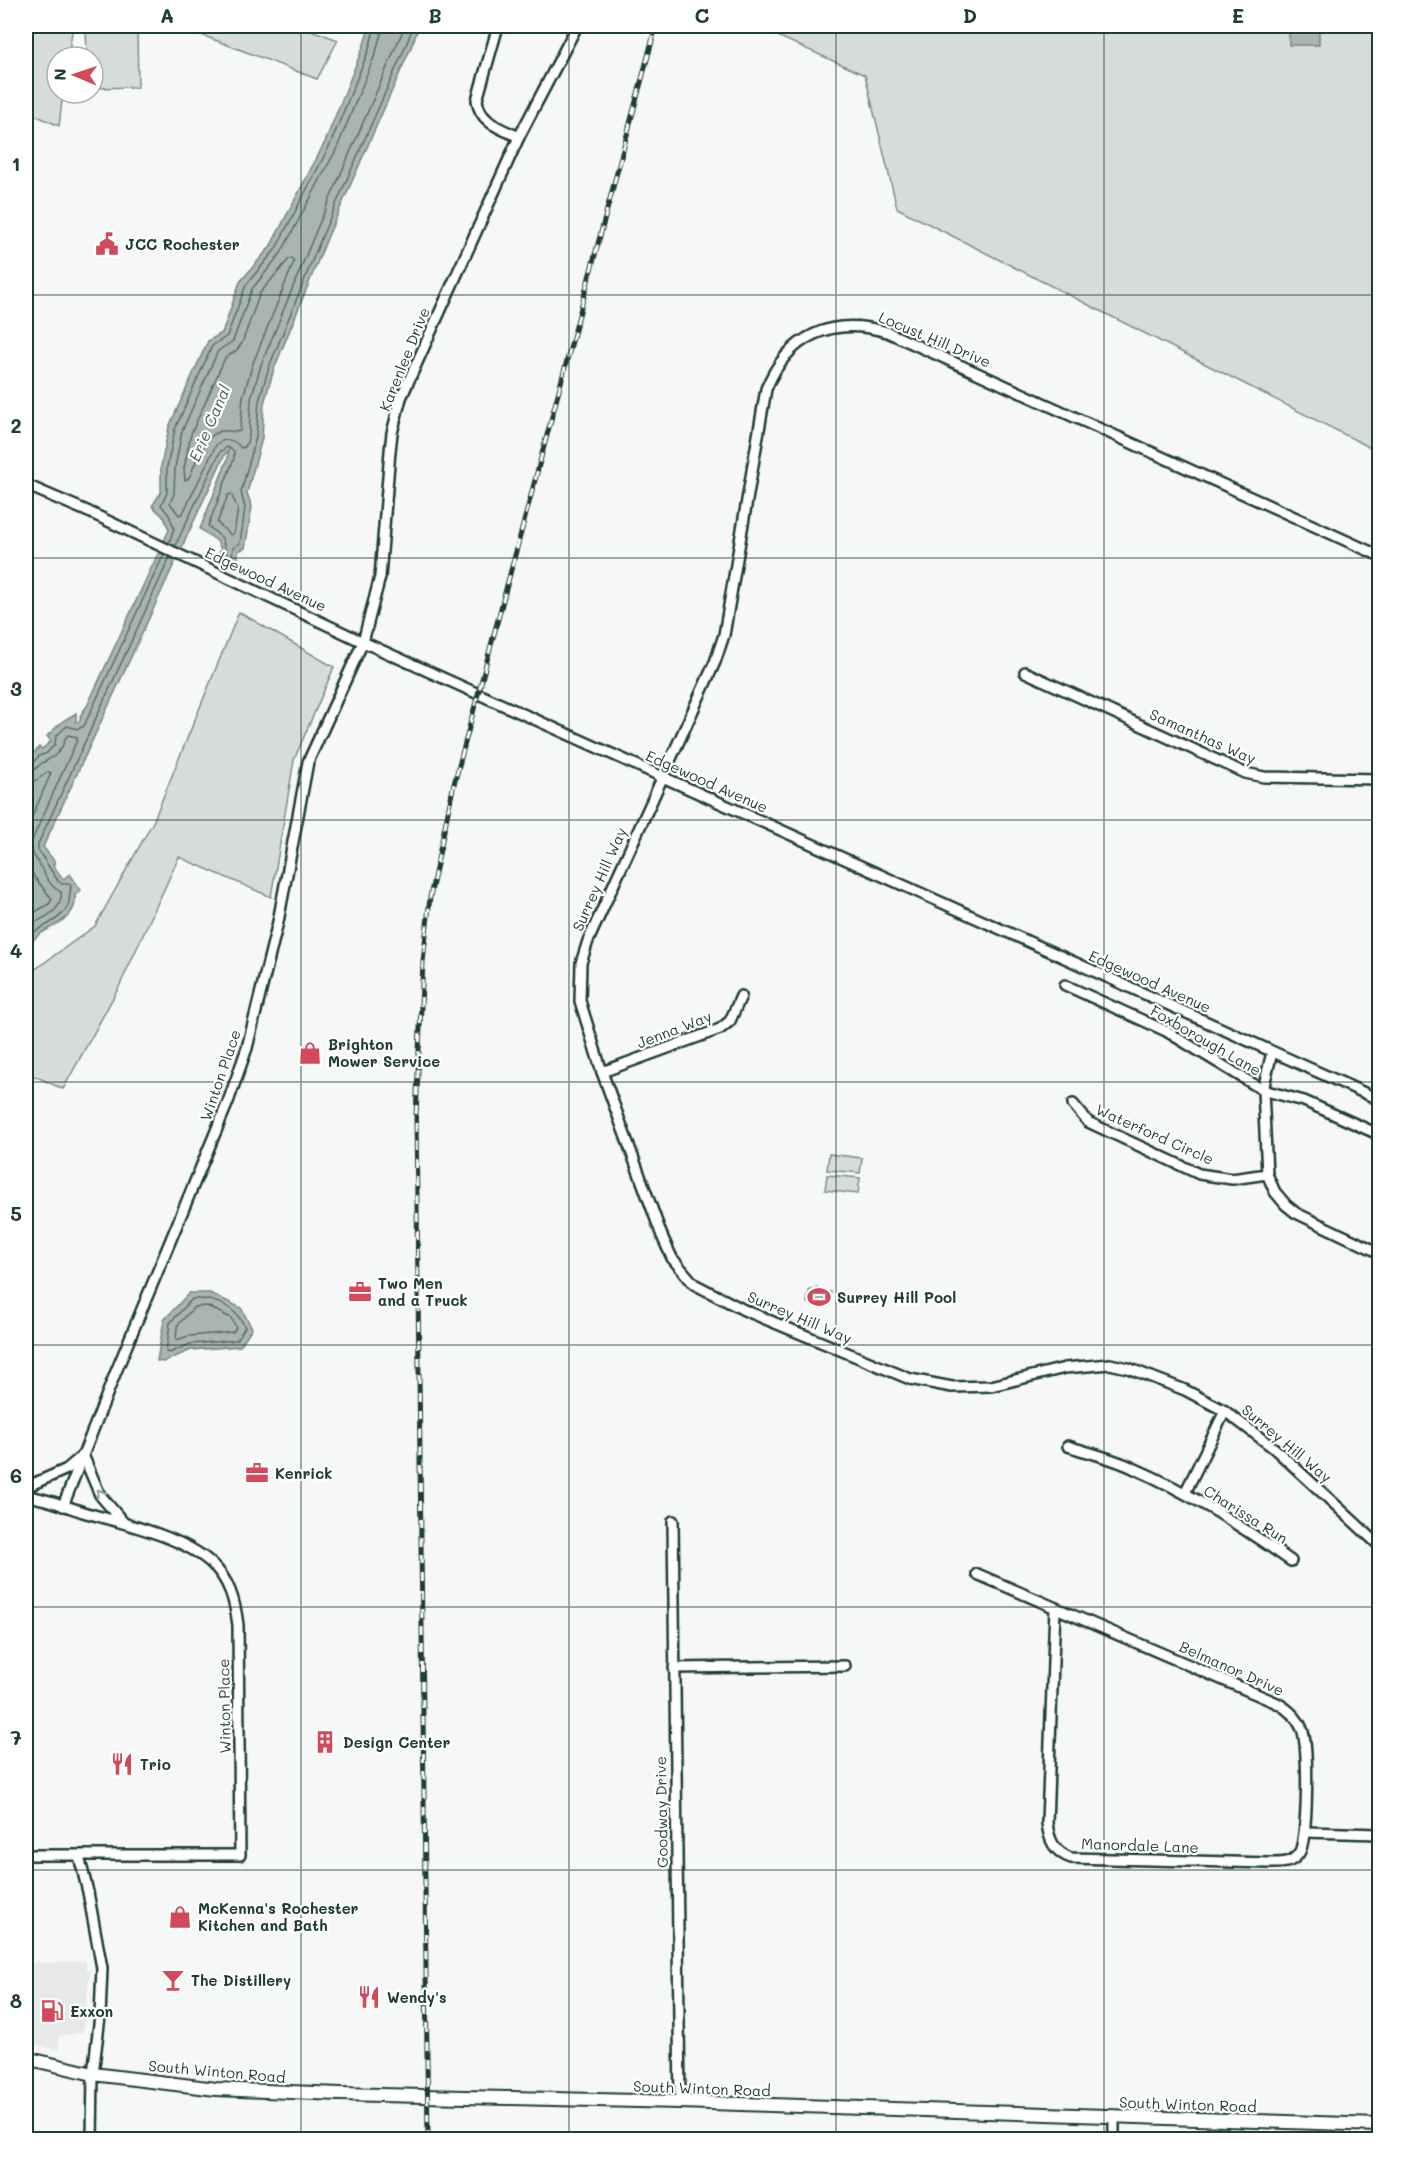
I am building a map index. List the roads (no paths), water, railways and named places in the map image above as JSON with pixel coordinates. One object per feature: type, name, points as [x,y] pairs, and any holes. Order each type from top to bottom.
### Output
[{"type":"main road","name":"South Winton Road","points":[[26,2058],[93,2074],[227,2089],[1380,2125]]},
{"type":"street","points":[[498,26],[477,100],[478,109],[483,118],[495,126],[519,136]]},
{"type":"street","name":"Karenlee Drive","points":[[363,642],[380,578],[392,433],[401,398],[519,136],[577,26]]},
{"type":"street","name":"Locust Hill Drive","points":[[662,777],[715,662],[724,635],[766,389],[773,373],[792,348],[807,337],[823,330],[851,325],[887,332],[1380,556]]},
{"type":"street","name":"Edgewood Avenue","points":[[26,485],[363,642],[1380,1100]]},
{"type":"street","name":"Winton Place","points":[[63,1506],[228,1102],[247,1048],[278,922],[308,762],[363,642]]},
{"type":"street","name":"Samanthas Way","points":[[1025,672],[1245,772],[1264,777],[1380,779]]},
{"type":"street","name":"Surrey Hill Way","points":[[662,777],[588,941],[581,963],[580,1001],[602,1072],[662,1236],[672,1258],[694,1284],[744,1310],[910,1379],[952,1388],[991,1386],[1065,1368],[1110,1364],[1128,1368],[1185,1390],[1225,1411],[1275,1449],[1380,1546]]},
{"type":"street","name":"Foxborough Lane","points":[[1065,985],[1166,1031],[1263,1090],[1272,1052]]},
{"type":"street","name":"Jenna Way","points":[[602,1072],[720,1029],[730,1021],[741,996]]},
{"type":"street","points":[[1380,1135],[1304,1101],[1263,1090],[1268,1174],[1275,1192],[1296,1213],[1380,1254]]},
{"type":"street","name":"Waterford Circle","points":[[1073,1104],[1088,1122],[1199,1174],[1232,1179],[1268,1174]]},
{"type":"street","name":"Charissa Run","points":[[1185,1493],[1225,1411]]},
{"type":"street","name":"Charissa Run","points":[[1068,1446],[1131,1467],[1185,1493],[1243,1527],[1291,1561]]},
{"type":"street","points":[[26,1487],[67,1469],[83,1455],[100,1494],[111,1510],[126,1525]]},
{"type":"street","name":"Winton Place","points":[[26,1496],[126,1525],[192,1548],[212,1563],[227,1581],[236,1608],[238,1625],[240,1855],[26,1856]]},
{"type":"street","name":"Goodway Drive","points":[[673,1521],[680,2102]]},
{"type":"street","name":"Belmanor Drive","points":[[977,1574],[1277,1703],[1290,1711],[1299,1722],[1306,1744],[1305,1832]]},
{"type":"street","name":"Manordale Lane","points":[[1055,1608],[1047,1823],[1051,1843],[1056,1849],[1071,1858],[1283,1863],[1293,1860],[1301,1851],[1305,1832]]},
{"type":"street","points":[[674,1668],[845,1666]]},
{"type":"street","points":[[1305,1832],[1380,1834]]},
{"type":"street","points":[[79,1856],[91,1903],[102,1968],[100,2016],[93,2074],[92,2139]]},
{"type":"street","points":[[1114,2116],[1114,2139]]},
{"type":"water","name":"Erie Canal","points":[[370,26],[419,26],[328,236],[274,369],[264,403],[262,438],[247,493],[252,507],[245,548],[238,551],[238,568],[217,558],[221,549],[217,541],[200,529],[228,458],[228,451],[43,847],[55,862],[53,865],[63,879],[70,874],[81,890],[75,895],[75,903],[69,915],[40,934],[26,947],[26,762],[39,747],[42,749],[51,741],[47,736],[63,721],[76,713],[76,722],[79,722],[87,706],[169,530],[164,517],[152,506],[161,492],[161,466],[169,427],[208,341],[222,333],[240,282],[270,247],[325,142]]},
{"type":"water","points":[[1289,30],[1319,30],[1319,45],[1289,45]]},
{"type":"water","name":"Surrey Hill Pool","points":[[817,1287],[820,1290],[831,1292],[830,1305],[814,1307],[807,1302],[809,1291]]},
{"type":"water","points":[[189,1293],[210,1293],[241,1308],[252,1328],[240,1346],[191,1350],[163,1362],[157,1361],[164,1320]]},
{"type":"railway","points":[[428,2140],[416,1116],[423,962],[430,897],[453,788],[656,26]]},
{"type":"place","name":"JCC Rochester","points":[[107,244]]},
{"type":"place","name":"Brighton Mower Service","points":[[310,1053]]},
{"type":"place","name":"Two Men and a Truck","points":[[360,1292]]},
{"type":"place","name":"Surrey Hill Pool","points":[[819,1297]]},
{"type":"place","name":"Kenrick","points":[[257,1473]]},
{"type":"place","name":"Design Center","points":[[325,1742]]},
{"type":"place","name":"Trio","points":[[122,1764]]},
{"type":"place","name":"McKenna's Rochester Kitchen and Bath","points":[[180,1917]]},
{"type":"place","name":"The Distillery","points":[[173,1980]]},
{"type":"place","name":"Wendy's","points":[[369,1997]]},
{"type":"place","name":"Exxon","points":[[52,2011]]}]
